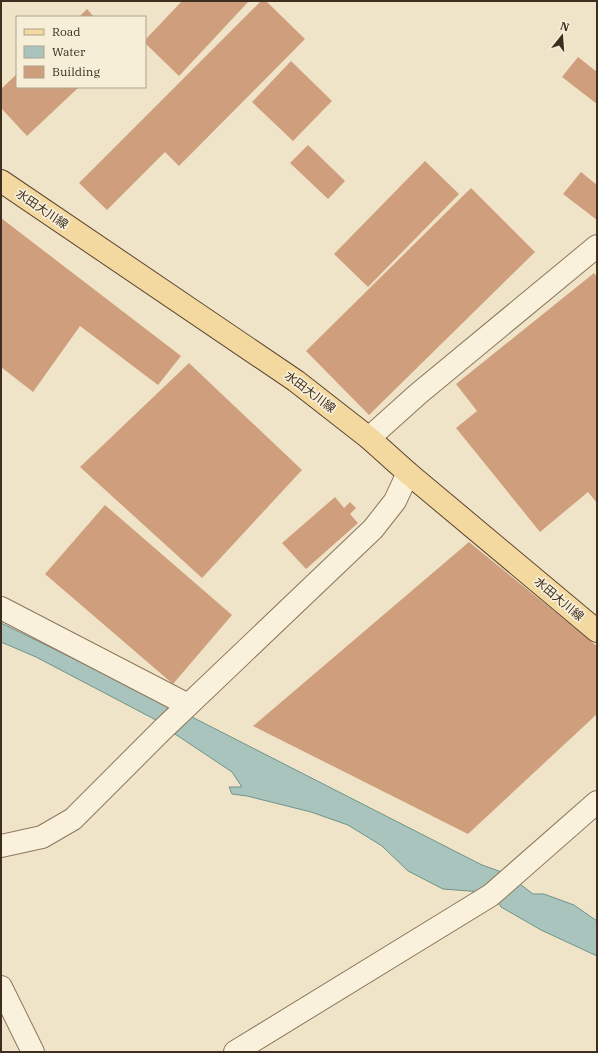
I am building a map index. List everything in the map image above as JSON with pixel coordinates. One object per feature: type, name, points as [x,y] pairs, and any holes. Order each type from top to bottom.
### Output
[{"type":"main road","name":"水田大川線","points":[[1,181],[296,380],[369,438],[408,473],[597,631]]},
{"type":"street","points":[[369,438],[418,394],[597,246]]},
{"type":"street","points":[[1,846],[42,837],[73,819],[188,705],[373,529],[395,501],[408,473]]},
{"type":"street","points":[[1,608],[188,705]]},
{"type":"street","points":[[235,1052],[491,895],[516,875],[597,802]]},
{"type":"street","points":[[1,987],[33,1052]]},
{"type":"water","points":[[1,623],[170,706],[156,720],[36,657],[1,642]]},
{"type":"water","points":[[192,717],[482,865],[510,875],[482,892],[443,889],[408,871],[382,846],[348,825],[311,812],[247,796],[232,794],[229,787],[242,787],[232,772],[175,734]]},
{"type":"water","points":[[516,881],[533,894],[544,894],[574,905],[597,921],[597,956],[541,930],[501,907],[495,896]]},
{"type":"building","points":[[182,1],[249,1],[179,76],[146,44],[146,39]]},
{"type":"building","points":[[261,1],[266,1],[305,39],[179,166],[165,152],[107,210],[79,183]]},
{"type":"building","points":[[87,9],[93,16],[80,16]]},
{"type":"building","points":[[578,57],[597,72],[597,104],[562,77]]},
{"type":"building","points":[[291,61],[332,101],[293,141],[252,102]]},
{"type":"building","points":[[16,75],[16,88],[78,88],[27,136],[1,108],[1,89]]},
{"type":"building","points":[[308,145],[345,181],[328,199],[290,163]]},
{"type":"building","points":[[425,161],[459,194],[368,287],[334,254]]},
{"type":"building","points":[[581,172],[597,185],[597,220],[563,194]]},
{"type":"building","points":[[471,188],[535,252],[369,415],[306,351]]},
{"type":"building","points":[[1,218],[181,356],[158,385],[80,326],[33,392],[1,367]]},
{"type":"building","points":[[594,273],[597,277],[597,503],[588,492],[540,532],[456,428],[477,411],[456,384]]},
{"type":"building","points":[[189,363],[302,470],[202,578],[80,467]]},
{"type":"building","points":[[335,497],[344,508],[350,502],[356,508],[350,514],[358,523],[306,569],[282,543]]},
{"type":"building","points":[[105,505],[232,615],[173,684],[45,574]]},
{"type":"building","points":[[469,542],[597,646],[597,714],[468,834],[253,726]]}]
